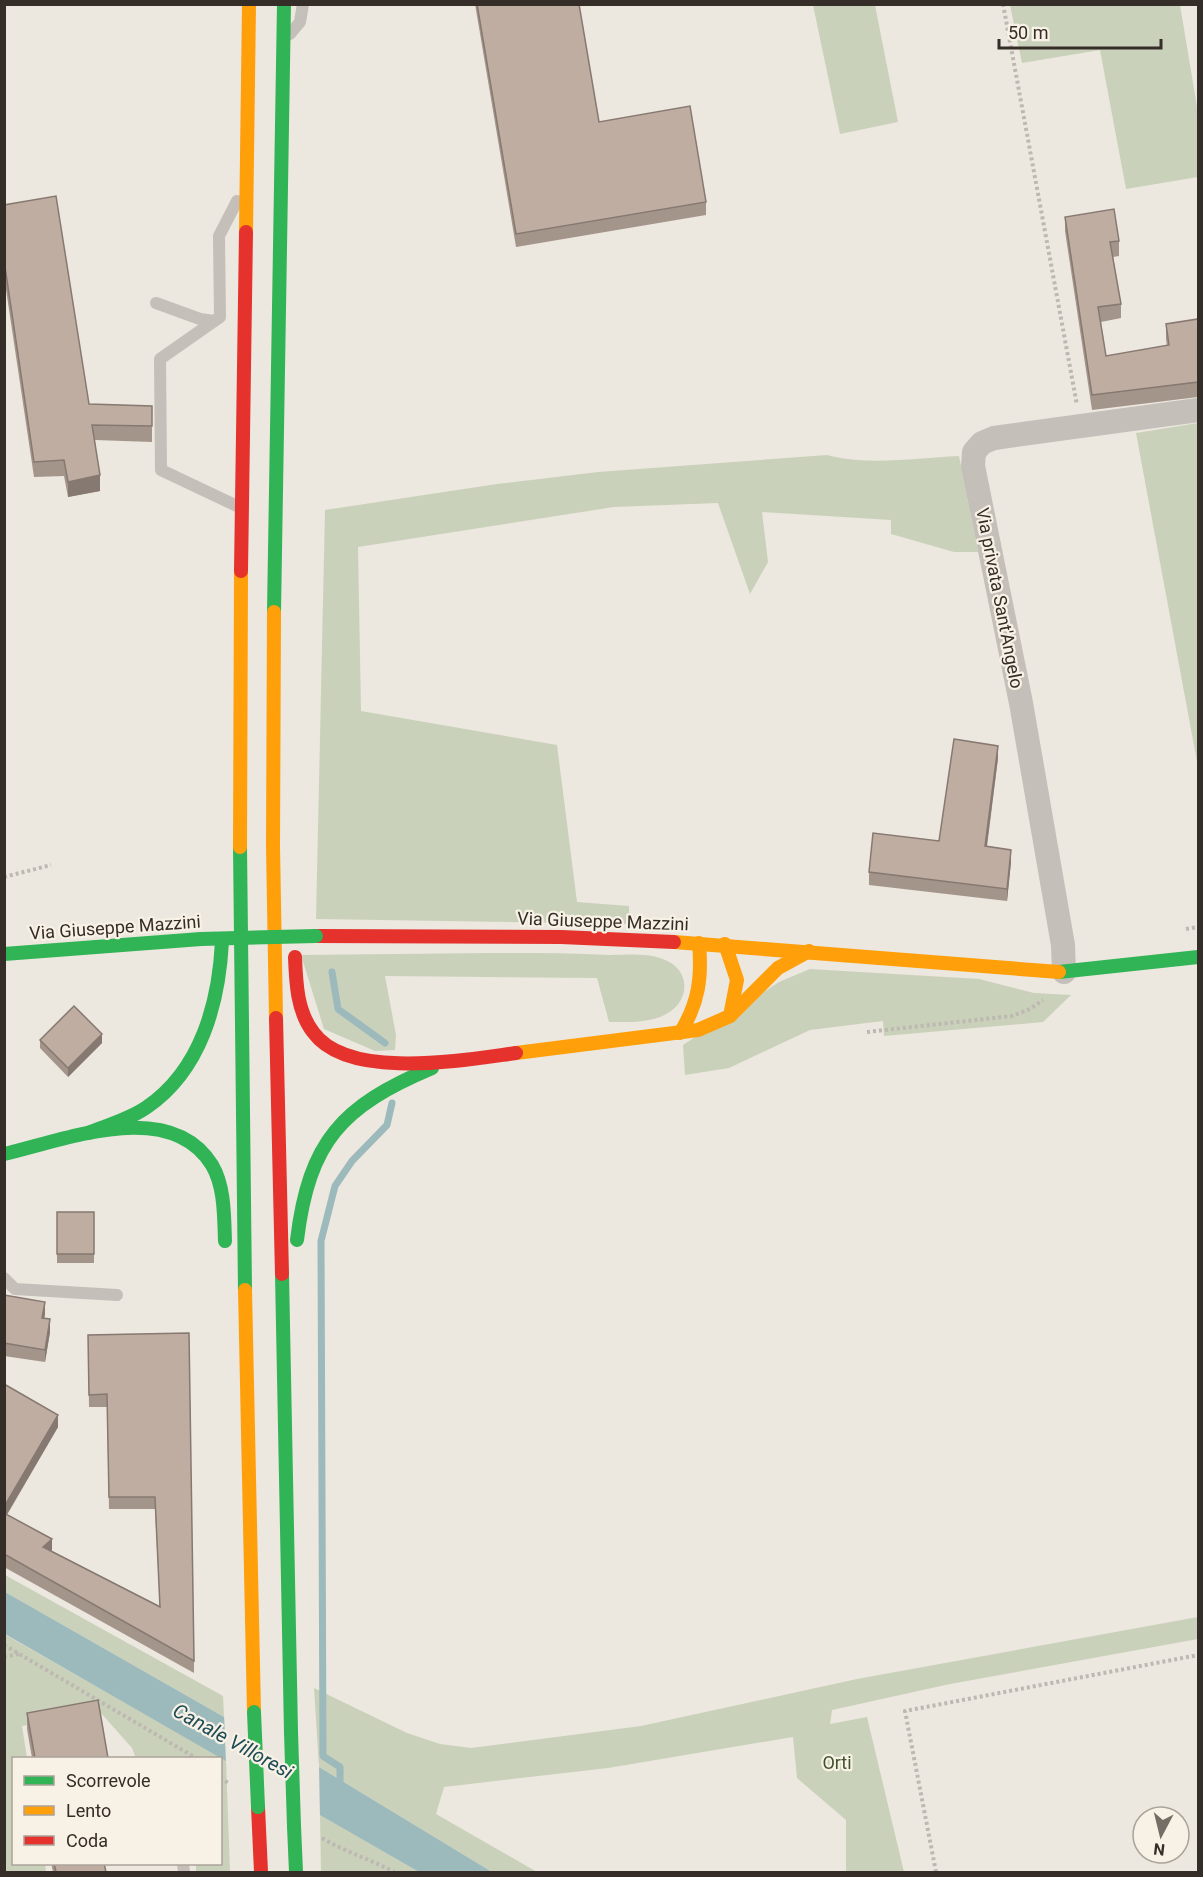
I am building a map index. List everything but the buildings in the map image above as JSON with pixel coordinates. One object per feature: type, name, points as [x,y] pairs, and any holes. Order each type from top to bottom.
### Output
[{"type":"main road","points":[[249,4],[239,755],[246,1363],[258,1872]]},
{"type":"main road","points":[[284,4],[273,638],[273,846],[282,1362],[296,1872]]},
{"type":"main road","points":[[226,835],[239,755]]},
{"type":"main road","points":[[273,846],[286,856]]},
{"type":"main road","points":[[294,918],[295,985],[298,1001],[307,1022],[331,1050],[359,1060],[379,1062],[454,1059],[680,1033],[714,1025],[730,1016],[778,968],[809,951]]},
{"type":"main road","points":[[88,1133],[130,1116],[149,1105],[185,1067],[203,1034],[218,989],[222,962],[222,929]]},
{"type":"main road","name":"Via Giuseppe Mazzini","points":[[4,954],[201,939],[316,936],[526,936],[725,944],[1064,972],[1198,957]]},
{"type":"main road","points":[[680,1033],[698,1001],[702,978],[699,943]]},
{"type":"main road","points":[[725,944],[736,980],[730,1016]]},
{"type":"main road","points":[[297,1254],[302,1196],[313,1166],[337,1126],[354,1109],[372,1096],[404,1078],[454,1059]]},
{"type":"main road","points":[[4,1154],[88,1133],[123,1127],[146,1127],[189,1140],[204,1152],[213,1166],[219,1186],[225,1250]]},
{"type":"main road","points":[[282,1362],[289,1353],[296,1332],[297,1288]]},
{"type":"main road","points":[[232,1328],[246,1363]]},
{"type":"street","name":"Via privata Sant'Angelo","points":[[1064,972],[1061,934],[1021,703],[974,465],[974,452],[982,443],[994,438],[1198,410]]},
{"type":"lane","points":[[283,41],[300,22],[303,4]]},
{"type":"lane","points":[[242,508],[161,470],[160,359],[220,316],[219,236],[245,184]]},
{"type":"lane","points":[[156,303],[200,319],[214,321]]},
{"type":"lane","points":[[4,1278],[15,1289],[117,1295]]},
{"type":"path","points":[[1003,4],[1081,427]]},
{"type":"path","points":[[4,877],[51,865]]},
{"type":"path","points":[[867,1032],[1012,1016],[1030,1009],[1050,995],[1060,986],[1064,972]]},
{"type":"path","points":[[4,1645],[194,1757]]},
{"type":"path","points":[[4,1657],[20,1654]]},
{"type":"path","points":[[936,1872],[905,1711],[1198,1655]]},
{"type":"path","points":[[340,1849],[373,1860],[394,1872]]},
{"type":"green space","points":[[813,5],[875,5],[898,122],[840,134]]},
{"type":"green space","points":[[1010,5],[1180,5],[1198,113],[1198,177],[1126,189],[1100,50],[1022,63]]},
{"type":"green space","points":[[1198,423],[1198,767],[1136,433]]},
{"type":"green space","points":[[827,455],[876,461],[959,456],[978,552],[954,552],[891,534],[891,520],[762,512],[768,562],[750,594],[718,503],[614,507],[358,547],[361,711],[557,745],[577,902],[629,906],[629,924],[316,919],[325,510],[497,484],[598,472]]},
{"type":"green space","points":[[490,953],[654,956],[671,963],[679,970],[683,978],[683,996],[678,1005],[660,1017],[641,1021],[609,1022],[597,978],[385,976],[396,1035],[395,1050],[375,1051],[324,1029],[301,955]]},
{"type":"green space","points":[[810,969],[979,979],[1034,993],[1071,995],[1043,1022],[884,1036],[883,1021],[810,1030],[729,1068],[685,1075],[683,1045],[779,982]]},
{"type":"green space","points":[[5,1575],[223,1696],[224,1717],[5,1592]]},
{"type":"green space","name":"Orti","points":[[1198,1617],[1198,1639],[950,1684],[832,1710],[830,1724],[867,1717],[904,1872],[846,1872],[846,1820],[797,1778],[793,1737],[608,1768],[444,1787],[436,1814],[537,1872],[492,1872],[319,1767],[314,1688],[407,1733],[440,1744],[471,1748],[641,1726],[857,1679]]},
{"type":"green space","points":[[4,1634],[221,1757],[136,1757],[132,1748],[100,1712],[22,1726],[27,1757],[12,1757],[12,1865],[45,1865],[46,1872],[5,1872]]},
{"type":"green space","points":[[222,1758],[226,1760],[230,1872],[196,1872],[196,1865],[222,1865]]},
{"type":"green space","points":[[320,1815],[419,1872],[321,1872]]},
{"type":"water","name":"Canale Villoresi","points":[[5,1592],[224,1717],[319,1767],[492,1872],[419,1872],[5,1634]]},
{"type":"pier","points":[[224,1714],[319,1764],[320,1818],[226,1763]]},
{"type":"waterway","points":[[332,972],[338,1009],[385,1043]]},
{"type":"waterway","points":[[340,1788],[340,1767],[323,1756],[321,1241],[335,1186],[352,1161],[387,1125],[392,1103]]},
{"type":"traffic: fast","points":[[274,612],[284,4]]},
{"type":"traffic: fast","points":[[240,847],[245,1290]]},
{"type":"traffic: fast","points":[[201,939],[316,936]]},
{"type":"traffic: fast","points":[[4,954],[201,939]]},
{"type":"traffic: fast","points":[[88,1133],[147,1107],[166,1092],[181,1074],[194,1055],[211,1011],[217,988],[222,941]]},
{"type":"traffic: fast","points":[[1059,972],[1198,957]]},
{"type":"traffic: fast","points":[[297,1240],[310,1177],[321,1152],[335,1131],[353,1113],[375,1097],[432,1068]]},
{"type":"traffic: fast","points":[[4,1154],[86,1133],[115,1129],[144,1128],[170,1133],[194,1144],[212,1165],[222,1192],[225,1241]]},
{"type":"traffic: fast","points":[[282,1274],[291,1732]]},
{"type":"traffic: fast","points":[[254,1712],[258,1807]]},
{"type":"traffic: fast","points":[[291,1732],[294,1826]]},
{"type":"traffic: fast","points":[[294,1826],[296,1872]]},
{"type":"traffic: slow","points":[[246,232],[249,4]]},
{"type":"traffic: slow","points":[[240,847],[241,571]]},
{"type":"traffic: slow","points":[[274,612],[273,846],[276,1018]]},
{"type":"traffic: slow","points":[[674,942],[1059,972]]},
{"type":"traffic: slow","points":[[680,1033],[698,990],[699,943]]},
{"type":"traffic: slow","points":[[725,944],[737,980],[730,1016]]},
{"type":"traffic: slow","points":[[516,1053],[698,1030],[730,1016],[778,968],[809,951]]},
{"type":"traffic: slow","points":[[245,1290],[254,1712]]},
{"type":"traffic: jam","points":[[241,571],[246,232]]},
{"type":"traffic: jam","points":[[316,936],[561,937],[674,942]]},
{"type":"traffic: jam","points":[[295,957],[297,987],[308,1024],[313,1032],[330,1047],[352,1057],[408,1064],[467,1060],[516,1053]]},
{"type":"traffic: jam","points":[[276,1018],[282,1274]]},
{"type":"traffic: jam","points":[[258,1807],[261,1872]]}]
